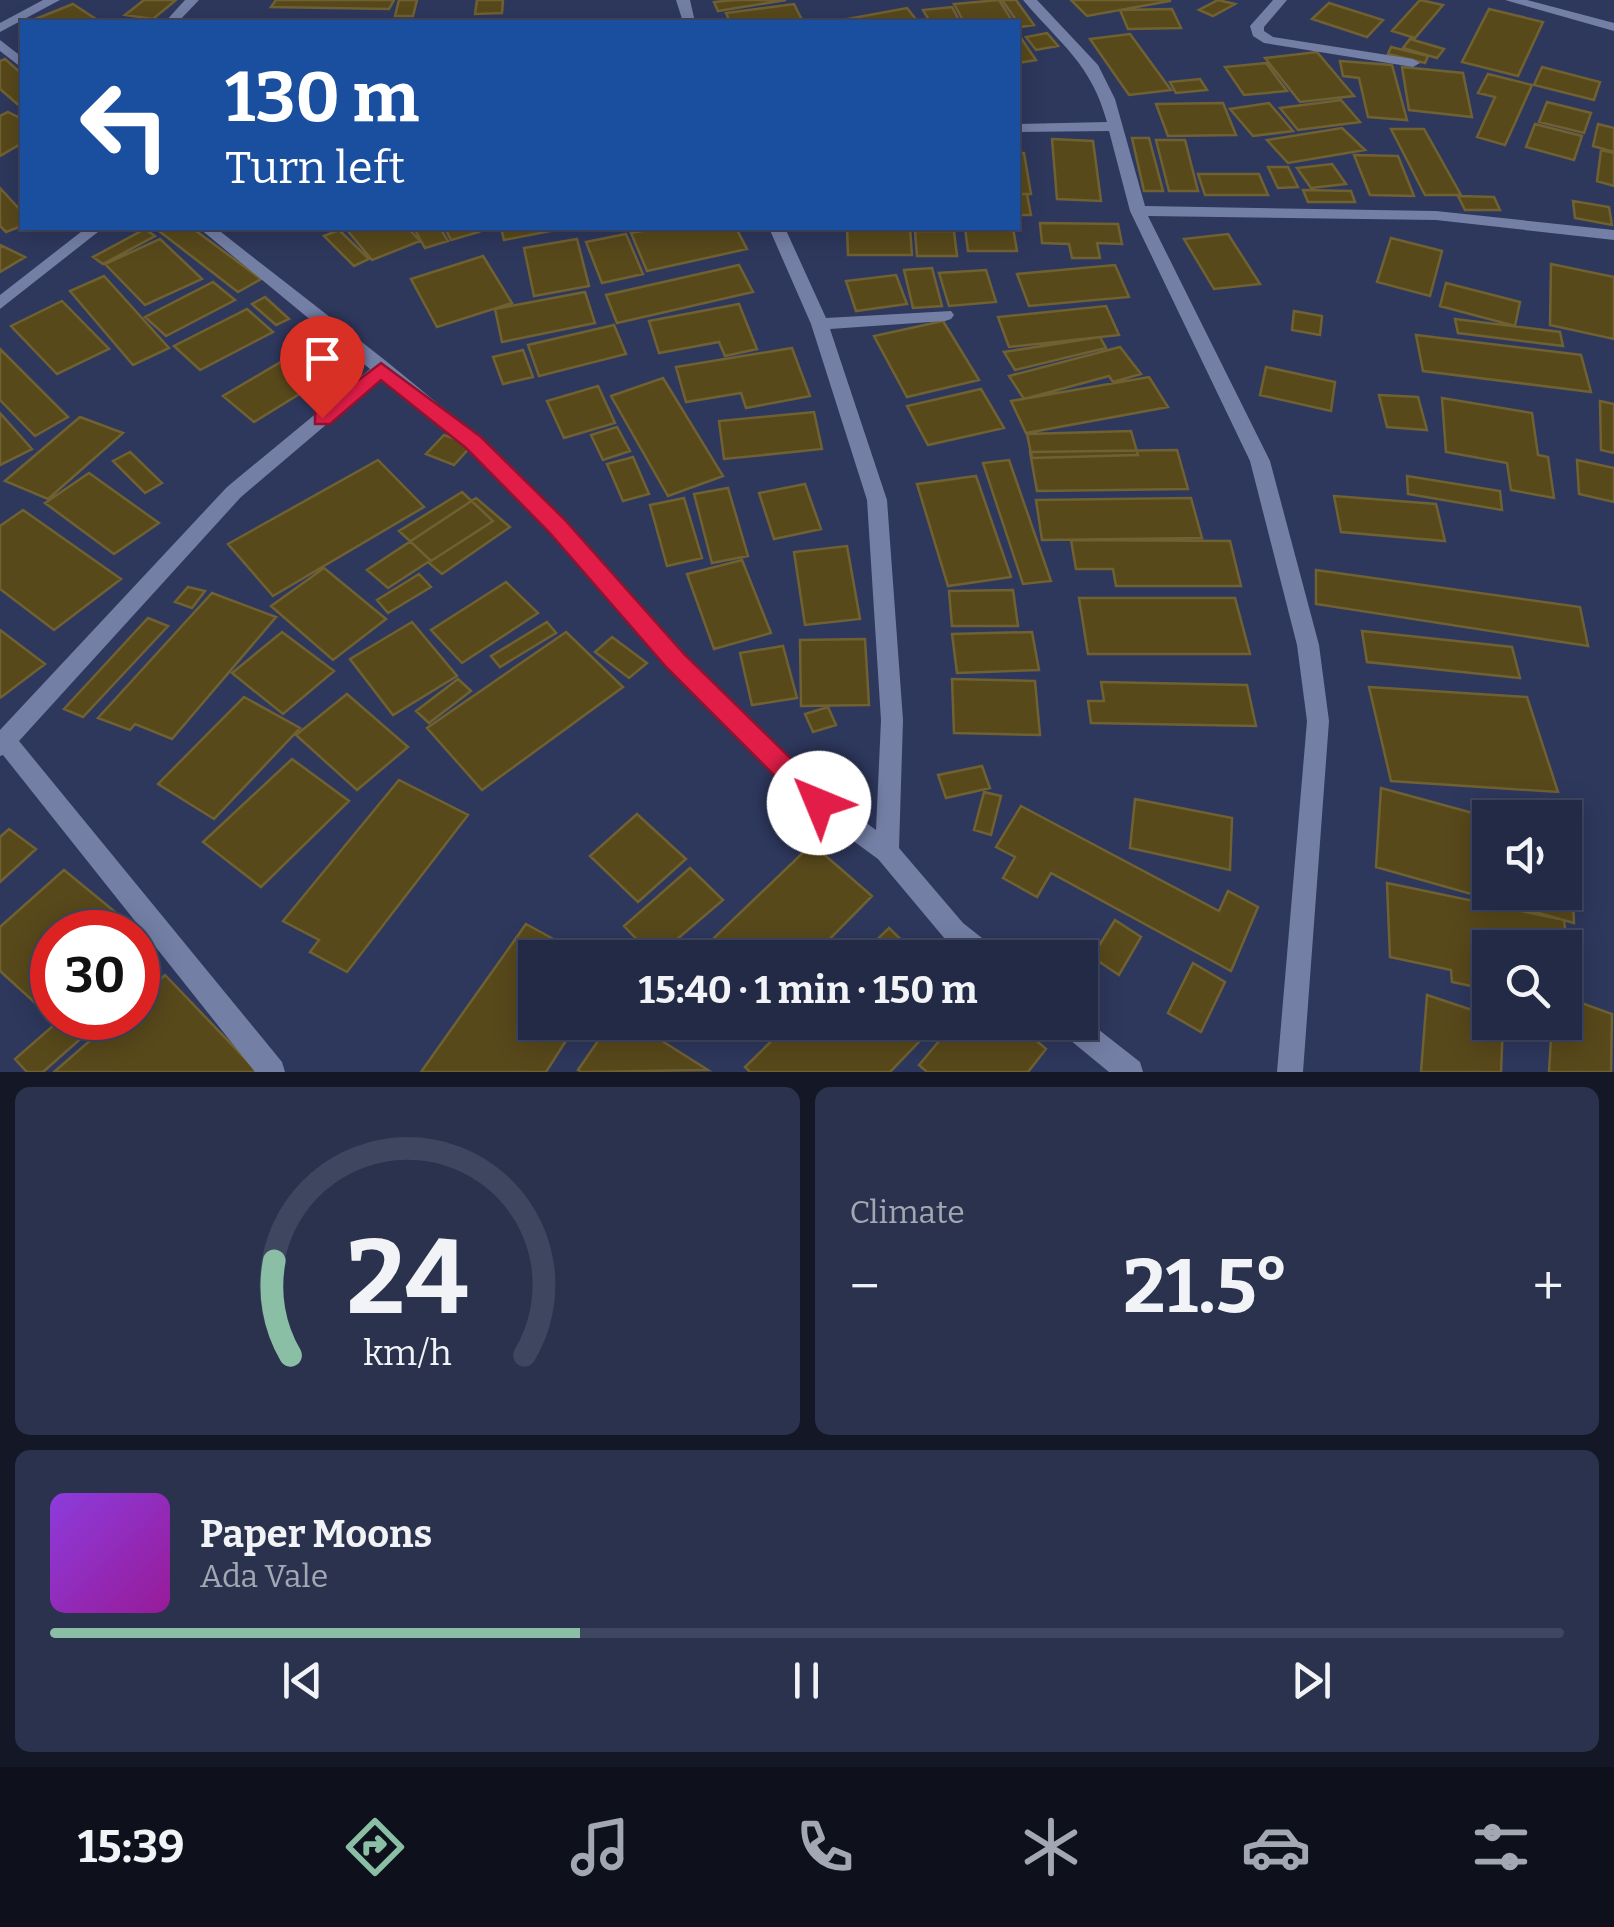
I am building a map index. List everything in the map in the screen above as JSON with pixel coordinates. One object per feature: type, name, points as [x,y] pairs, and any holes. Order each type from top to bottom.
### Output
[{"type":"street","points":[[0,28],[53,0]]},
{"type":"street","points":[[173,20],[192,0]]},
{"type":"street","points":[[1030,0],[1092,65],[1116,126],[1138,211],[1260,461],[1308,645],[1318,722],[1290,1072]]},
{"type":"street","points":[[1280,0],[1257,26],[1258,34],[1269,40],[1413,64]]},
{"type":"street","points":[[1512,0],[1614,27]]},
{"type":"street","points":[[1020,128],[1116,126]]},
{"type":"street","points":[[1138,211],[1338,211],[1529,220],[1614,235]]},
{"type":"street","points":[[0,304],[92,230]]},
{"type":"street","points":[[209,230],[473,442],[557,526],[676,661],[819,803],[887,851],[965,940]]},
{"type":"street","points":[[778,230],[820,324],[877,500],[892,720],[887,851]]},
{"type":"street","points":[[820,324],[945,315]]},
{"type":"street","points":[[272,1072],[2,744],[234,492],[381,370]]},
{"type":"street","points":[[1090,1040],[1130,1072]]},
{"type":"building","points":[[144,0],[176,0],[153,19],[125,15]]},
{"type":"building","points":[[276,0],[394,0],[389,9],[271,7]]},
{"type":"building","points":[[399,0],[417,0],[413,16],[395,16]]},
{"type":"building","points":[[477,0],[503,0],[502,13],[475,14]]},
{"type":"building","points":[[734,0],[786,0],[718,11],[714,2]]},
{"type":"building","points":[[999,0],[1012,20],[963,20],[954,4]]},
{"type":"building","points":[[1002,0],[1016,0],[1034,25],[1021,27],[1020,20]]},
{"type":"building","points":[[1071,0],[1170,0],[1170,1],[1087,16]]},
{"type":"building","points":[[1218,0],[1235,4],[1213,16],[1199,10]]},
{"type":"building","points":[[1420,0],[1443,5],[1415,38],[1392,31]]},
{"type":"building","points":[[1329,3],[1383,20],[1367,37],[1312,19]]},
{"type":"building","points":[[73,4],[97,20],[33,20]]},
{"type":"building","points":[[794,4],[802,20],[729,20],[726,13]]},
{"type":"building","points":[[952,7],[959,20],[929,20],[923,10]]},
{"type":"building","points":[[907,8],[916,20],[849,20]]},
{"type":"building","points":[[1172,9],[1181,28],[1128,29],[1120,10]]},
{"type":"building","points":[[1489,9],[1543,22],[1518,76],[1462,62]]},
{"type":"building","points":[[1047,33],[1058,46],[1036,50],[1026,37]]},
{"type":"building","points":[[1130,34],[1171,90],[1129,95],[1090,39]]},
{"type":"building","points":[[1021,38],[1036,60],[1020,63]]},
{"type":"building","points":[[1410,39],[1444,49],[1437,58],[1403,48]]},
{"type":"building","points":[[1391,47],[1428,56],[1425,63],[1388,54]]},
{"type":"building","points":[[1317,52],[1354,96],[1300,102],[1265,58]]},
{"type":"building","points":[[5,59],[20,72],[20,106],[0,89],[0,61]]},
{"type":"building","points":[[1340,61],[1392,65],[1407,120],[1368,117],[1359,78],[1343,76]]},
{"type":"building","points":[[1266,63],[1287,91],[1244,95],[1225,67]]},
{"type":"building","points":[[1402,67],[1463,73],[1472,117],[1409,110]]},
{"type":"building","points":[[1542,67],[1600,82],[1594,100],[1534,85]]},
{"type":"building","points":[[1488,74],[1532,85],[1505,145],[1477,137],[1495,97],[1478,93]]},
{"type":"building","points":[[1200,79],[1207,90],[1176,93],[1170,82]]},
{"type":"building","points":[[1341,100],[1360,122],[1298,130],[1280,108]]},
{"type":"building","points":[[1547,102],[1591,113],[1584,133],[1539,122]]},
{"type":"building","points":[[1223,103],[1236,135],[1168,136],[1156,104]]},
{"type":"building","points":[[1269,103],[1293,131],[1253,136],[1230,109]]},
{"type":"building","points":[[8,112],[20,118],[20,144],[0,156],[0,116]]},
{"type":"building","points":[[1535,124],[1582,136],[1574,160],[1526,147]]},
{"type":"building","points":[[1598,124],[1614,128],[1614,152],[1593,146]]},
{"type":"building","points":[[1342,128],[1365,150],[1288,163],[1267,140]]},
{"type":"building","points":[[1391,129],[1424,129],[1461,195],[1425,195]]},
{"type":"building","points":[[1132,138],[1149,138],[1163,191],[1144,191]]},
{"type":"building","points":[[1052,139],[1093,141],[1101,201],[1057,199]]},
{"type":"building","points":[[1156,140],[1185,140],[1198,191],[1169,191]]},
{"type":"building","points":[[1601,150],[1614,153],[1614,186],[1597,181]]},
{"type":"building","points":[[1020,153],[1024,153],[1031,194],[1020,194]]},
{"type":"building","points":[[1354,155],[1398,156],[1414,196],[1370,195]]},
{"type":"building","points":[[1332,164],[1346,184],[1311,188],[1297,168]]},
{"type":"building","points":[[1268,167],[1288,167],[1298,187],[1278,188]]},
{"type":"building","points":[[1198,174],[1259,174],[1268,195],[1205,195]]},
{"type":"building","points":[[0,188],[20,210],[20,227],[6,232],[0,226]]},
{"type":"building","points":[[1303,190],[1351,191],[1355,202],[1308,202]]},
{"type":"building","points":[[1020,194],[1027,194],[1031,215],[1020,215]]},
{"type":"building","points":[[1458,196],[1494,197],[1500,210],[1465,210]]},
{"type":"building","points":[[1573,201],[1609,207],[1612,225],[1575,218]]},
{"type":"building","points":[[1040,223],[1118,224],[1122,244],[1097,243],[1100,258],[1072,258],[1069,244],[1042,243]]},
{"type":"building","points":[[143,230],[155,236],[103,264],[93,257]]},
{"type":"building","points":[[195,230],[261,279],[238,292],[159,231]]},
{"type":"building","points":[[339,230],[369,259],[354,266],[324,236]]},
{"type":"building","points":[[347,230],[410,230],[420,241],[372,260]]},
{"type":"building","points":[[415,230],[441,230],[448,241],[425,248]]},
{"type":"building","points":[[446,230],[479,232],[451,240]]},
{"type":"building","points":[[502,230],[556,230],[504,240]]},
{"type":"building","points":[[737,230],[747,249],[647,271],[631,233]]},
{"type":"building","points":[[847,230],[910,230],[912,255],[848,255]]},
{"type":"building","points":[[965,230],[1013,230],[1017,251],[968,251]]},
{"type":"building","points":[[915,231],[954,231],[957,256],[917,256]]},
{"type":"building","points":[[626,234],[643,274],[602,283],[586,242]]},
{"type":"building","points":[[1228,234],[1260,284],[1214,289],[1184,239]]},
{"type":"building","points":[[1391,238],[1442,251],[1430,296],[1377,282]]},
{"type":"building","points":[[160,239],[202,279],[145,305],[105,264]]},
{"type":"building","points":[[577,239],[589,286],[534,296],[524,248]]},
{"type":"building","points":[[0,245],[25,257],[0,272]]},
{"type":"building","points":[[483,256],[512,303],[437,327],[411,279]]},
{"type":"building","points":[[1551,264],[1614,277],[1614,339],[1550,325]]},
{"type":"building","points":[[739,265],[753,292],[617,323],[606,295]]},
{"type":"building","points":[[1115,265],[1129,297],[1029,306],[1017,274]]},
{"type":"building","points":[[932,268],[942,306],[913,308],[904,270]]},
{"type":"building","points":[[986,270],[996,302],[949,306],[939,273]]},
{"type":"building","points":[[896,275],[907,304],[856,311],[846,281]]},
{"type":"building","points":[[104,276],[169,348],[133,365],[70,291]]},
{"type":"building","points":[[213,282],[235,300],[166,336],[145,317]]},
{"type":"building","points":[[1446,283],[1520,302],[1515,326],[1440,306]]},
{"type":"building","points":[[585,292],[595,323],[502,342],[495,309]]},
{"type":"building","points":[[265,297],[289,319],[276,325],[252,304]]},
{"type":"building","points":[[62,301],[109,349],[57,374],[11,326]]},
{"type":"building","points":[[739,304],[757,349],[725,356],[719,342],[659,353],[649,321]]},
{"type":"building","points":[[1106,306],[1119,335],[1009,347],[998,317]]},
{"type":"building","points":[[247,309],[273,332],[200,370],[174,346]]},
{"type":"building","points":[[1294,311],[1322,316],[1320,335],[1292,330]]},
{"type":"building","points":[[1455,319],[1560,332],[1563,346],[1458,333]]},
{"type":"building","points":[[943,321],[979,380],[907,397],[874,336]]},
{"type":"building","points":[[614,325],[626,354],[539,376],[528,345]]},
{"type":"building","points":[[1416,335],[1581,355],[1591,392],[1423,371]]},
{"type":"building","points":[[1100,337],[1106,348],[1015,370],[1004,352]]},
{"type":"building","points":[[313,343],[345,366],[254,422],[223,396]]},
{"type":"building","points":[[1120,347],[1141,374],[1113,382],[1109,376],[1024,399],[1009,376]]},
{"type":"building","points":[[792,348],[810,396],[746,408],[741,393],[686,402],[676,367]]},
{"type":"building","points":[[0,349],[68,417],[35,436],[0,400]]},
{"type":"building","points":[[523,350],[533,377],[503,384],[493,357]]},
{"type":"building","points":[[1266,367],[1335,382],[1331,411],[1260,395]]},
{"type":"building","points":[[1149,377],[1168,407],[1026,433],[1011,401]]},
{"type":"building","points":[[663,378],[723,476],[668,496],[611,396]]},
{"type":"building","points":[[598,386],[615,423],[564,438],[547,401]]},
{"type":"building","points":[[981,389],[1004,428],[928,445],[907,406]]},
{"type":"building","points":[[1379,395],[1418,397],[1427,430],[1387,427]]},
{"type":"building","points":[[1442,398],[1532,413],[1538,455],[1548,457],[1554,498],[1511,490],[1507,463],[1446,452]]},
{"type":"building","points":[[1600,401],[1614,404],[1614,453],[1601,450]]},
{"type":"building","points":[[814,412],[822,449],[724,459],[719,421]]},
{"type":"building","points":[[0,413],[32,449],[0,465]]},
{"type":"building","points":[[80,417],[123,433],[48,499],[5,481]]},
{"type":"building","points":[[617,427],[630,451],[603,460],[591,435]]},
{"type":"building","points":[[1131,431],[1138,455],[1032,458],[1027,434]]},
{"type":"building","points":[[444,435],[472,445],[454,465],[426,454]]},
{"type":"building","points":[[1177,450],[1188,489],[1037,491],[1030,452]]},
{"type":"building","points":[[130,452],[162,483],[145,493],[113,461]]},
{"type":"building","points":[[633,457],[649,494],[623,501],[607,464]]},
{"type":"building","points":[[378,460],[424,507],[273,596],[228,544]]},
{"type":"building","points":[[1009,460],[1051,581],[1023,584],[983,463]]},
{"type":"building","points":[[1577,460],[1614,468],[1614,502],[1579,494]]},
{"type":"building","points":[[89,473],[159,523],[114,554],[45,503]]},
{"type":"building","points":[[976,476],[1011,577],[948,586],[917,484]]},
{"type":"building","points":[[1407,476],[1500,491],[1502,510],[1408,494]]},
{"type":"building","points":[[805,484],[821,529],[774,539],[759,493]]},
{"type":"building","points":[[728,488],[748,556],[712,563],[694,494]]},
{"type":"building","points":[[462,492],[493,521],[431,561],[399,531]]},
{"type":"building","points":[[1334,496],[1436,504],[1445,541],[1341,532]]},
{"type":"building","points":[[476,498],[510,527],[442,574],[428,562],[388,588],[367,570]]},
{"type":"building","points":[[684,498],[702,558],[667,566],[650,505]]},
{"type":"building","points":[[1191,498],[1202,538],[1042,540],[1036,500]]},
{"type":"building","points":[[23,510],[121,579],[54,630],[0,589],[0,526]]},
{"type":"building","points":[[1071,540],[1230,541],[1241,586],[1116,586],[1113,569],[1076,569]]},
{"type":"building","points":[[847,546],[860,619],[805,625],[794,552]]},
{"type":"building","points":[[742,560],[771,633],[714,649],[687,574]]},
{"type":"building","points":[[324,568],[386,619],[333,660],[271,606]]},
{"type":"building","points":[[1316,570],[1580,607],[1588,646],[1316,604]]},
{"type":"building","points":[[419,574],[431,587],[388,613],[377,600]]},
{"type":"building","points":[[506,582],[538,613],[462,663],[431,630]]},
{"type":"building","points":[[188,587],[205,591],[192,608],[175,602]]},
{"type":"building","points":[[1013,590],[1018,626],[952,626],[949,591]]},
{"type":"building","points":[[212,593],[276,617],[172,739],[135,724],[130,730],[98,718]]},
{"type":"building","points":[[1079,598],[1235,598],[1250,654],[1088,654]]},
{"type":"building","points":[[148,618],[168,626],[83,717],[64,709]]},
{"type":"building","points":[[412,622],[457,676],[393,715],[350,659]]},
{"type":"building","points":[[547,622],[556,633],[500,667],[491,656]]},
{"type":"building","points":[[0,630],[45,664],[0,698]]},
{"type":"building","points":[[1362,631],[1512,647],[1520,678],[1367,662]]},
{"type":"building","points":[[282,632],[334,671],[283,714],[232,673]]},
{"type":"building","points":[[566,632],[623,687],[482,790],[427,728]]},
{"type":"building","points":[[1032,632],[1039,670],[957,673],[952,634]]},
{"type":"building","points":[[612,637],[647,663],[629,678],[595,652]]},
{"type":"building","points":[[865,639],[869,705],[801,706],[800,640]]},
{"type":"building","points":[[783,646],[797,698],[752,705],[740,653]]},
{"type":"building","points":[[458,679],[471,691],[429,723],[416,711]]},
{"type":"building","points":[[952,679],[1035,681],[1040,735],[954,733]]},
{"type":"building","points":[[1101,682],[1247,685],[1256,726],[1091,723],[1088,701],[1104,701]]},
{"type":"building","points":[[1369,687],[1527,697],[1558,792],[1391,781]]},
{"type":"building","points":[[347,694],[408,747],[357,790],[296,735]]},
{"type":"building","points":[[244,697],[300,728],[214,819],[158,784]]},
{"type":"building","points":[[828,707],[836,725],[813,732],[805,714]]},
{"type":"building","points":[[292,759],[349,801],[261,887],[203,842]]},
{"type":"building","points":[[982,766],[990,788],[946,798],[938,775]]},
{"type":"building","points":[[399,780],[468,815],[347,972],[310,952],[319,940],[283,921]]},
{"type":"building","points":[[1381,788],[1472,813],[1472,894],[1376,867]]},
{"type":"building","points":[[984,792],[1001,796],[991,835],[974,830]]},
{"type":"building","points":[[1135,799],[1232,818],[1230,870],[1130,848]]},
{"type":"building","points":[[1021,806],[1219,911],[1228,891],[1258,907],[1231,971],[1051,873],[1037,897],[1003,878],[1015,857],[996,847]]},
{"type":"building","points":[[637,814],[686,859],[638,902],[590,856]]},
{"type":"building","points":[[9,829],[36,849],[0,882],[0,837]]},
{"type":"building","points":[[812,844],[872,896],[829,940],[712,940]]},
{"type":"building","points":[[690,868],[723,900],[676,940],[638,940],[624,926]]},
{"type":"building","points":[[64,870],[113,910],[30,910],[30,998],[0,971],[0,927]]},
{"type":"building","points":[[1387,883],[1472,901],[1472,910],[1516,910],[1564,920],[1565,930],[1472,930],[1472,986],[1452,982],[1451,970],[1390,957]]},
{"type":"building","points":[[1528,910],[1573,910],[1574,923]]},
{"type":"building","points":[[1115,920],[1141,937],[1119,975],[1098,961],[1098,947]]},
{"type":"building","points":[[526,924],[555,940],[518,940],[518,1040],[566,1040],[546,1072],[421,1072]]},
{"type":"building","points":[[889,928],[901,940],[877,940]]},
{"type":"building","points":[[1193,963],[1225,982],[1201,1032],[1168,1013]]},
{"type":"building","points":[[165,975],[258,1072],[54,1072],[91,1040],[160,1040],[160,979]]},
{"type":"building","points":[[1427,995],[1472,1010],[1472,1040],[1502,1040],[1501,1072],[1421,1072]]},
{"type":"building","points":[[1582,1003],[1612,1014],[1611,1072],[1549,1072],[1551,1040],[1582,1040]]},
{"type":"building","points":[[37,1040],[79,1040],[43,1072],[27,1072],[15,1059]]},
{"type":"building","points":[[599,1040],[660,1040],[708,1070],[582,1072],[578,1070]]},
{"type":"building","points":[[773,1040],[921,1040],[890,1072],[750,1072],[745,1067]]},
{"type":"building","points":[[940,1040],[1036,1040],[1046,1049],[1028,1072],[927,1072],[919,1065]]},
{"type":"route","points":[[322,418],[381,370],[473,442],[557,526],[676,661],[819,803]]}]
